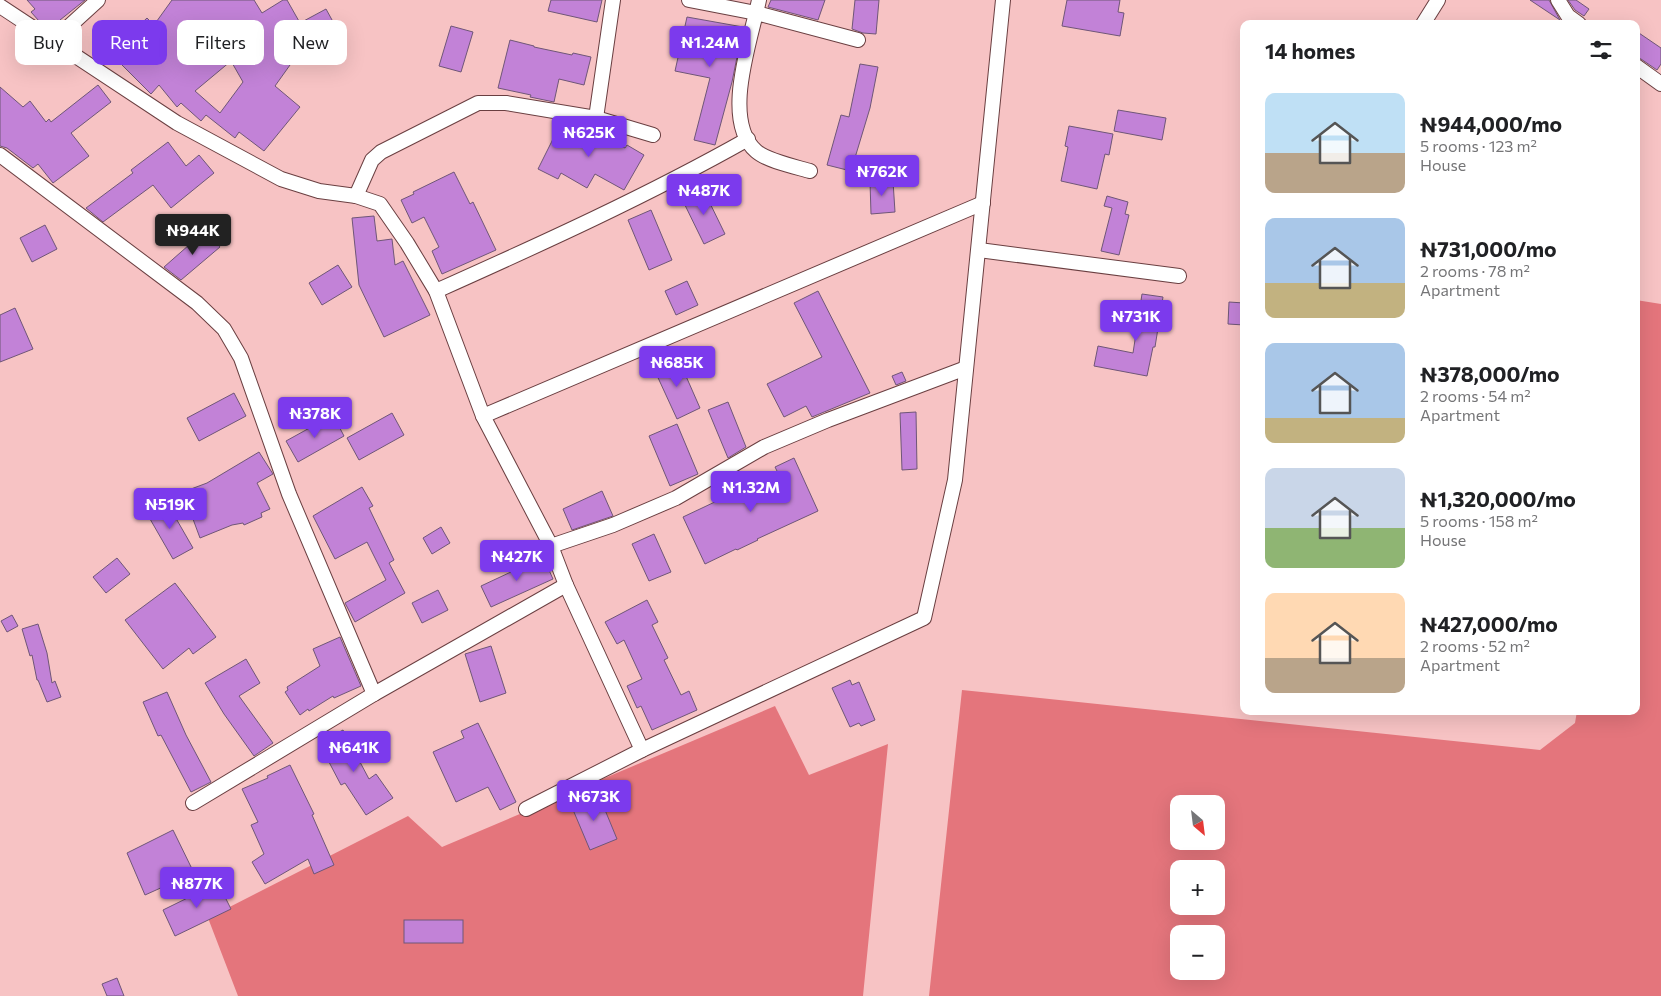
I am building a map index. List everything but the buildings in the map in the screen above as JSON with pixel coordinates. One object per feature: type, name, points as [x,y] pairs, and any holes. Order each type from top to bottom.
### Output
[{"type":"street","points":[[76,20],[98,0]]},
{"type":"street","points":[[596,118],[613,0]]},
{"type":"street","points":[[689,0],[757,7],[858,40]]},
{"type":"street","points":[[526,809],[642,750],[924,618],[955,480],[1003,0]]},
{"type":"street","points":[[1426,20],[1438,0]]},
{"type":"street","points":[[1558,0],[1568,16],[1573,20]]},
{"type":"street","points":[[0,6],[21,20]]},
{"type":"street","points":[[757,7],[739,89],[741,123],[755,151],[764,157],[810,171]]},
{"type":"street","points":[[82,60],[177,123],[281,179],[319,191],[356,196],[380,204],[407,243],[436,291],[483,416],[552,546],[566,585],[642,750]]},
{"type":"street","points":[[1640,69],[1661,84]]},
{"type":"street","points":[[356,196],[372,160],[381,152],[478,102],[506,103],[596,118],[653,135]]},
{"type":"street","points":[[436,291],[553,238],[699,166],[748,139]]},
{"type":"street","points":[[0,156],[197,303],[224,329],[241,358],[289,494],[374,694]]},
{"type":"street","points":[[483,416],[983,203]]},
{"type":"street","points":[[979,250],[1179,276]]},
{"type":"street","points":[[552,546],[613,525],[676,498],[764,447],[828,420],[966,368]]},
{"type":"street","points":[[193,803],[374,694],[566,585]]},
{"type":"shaded area","points":[[1640,301],[1661,304],[1661,996],[929,996],[962,690],[1540,750],[1575,723],[1576,715],[1640,715]]},
{"type":"shaded area","points":[[775,706],[809,775],[888,744],[863,996],[238,996],[208,918],[408,816],[442,847]]}]
